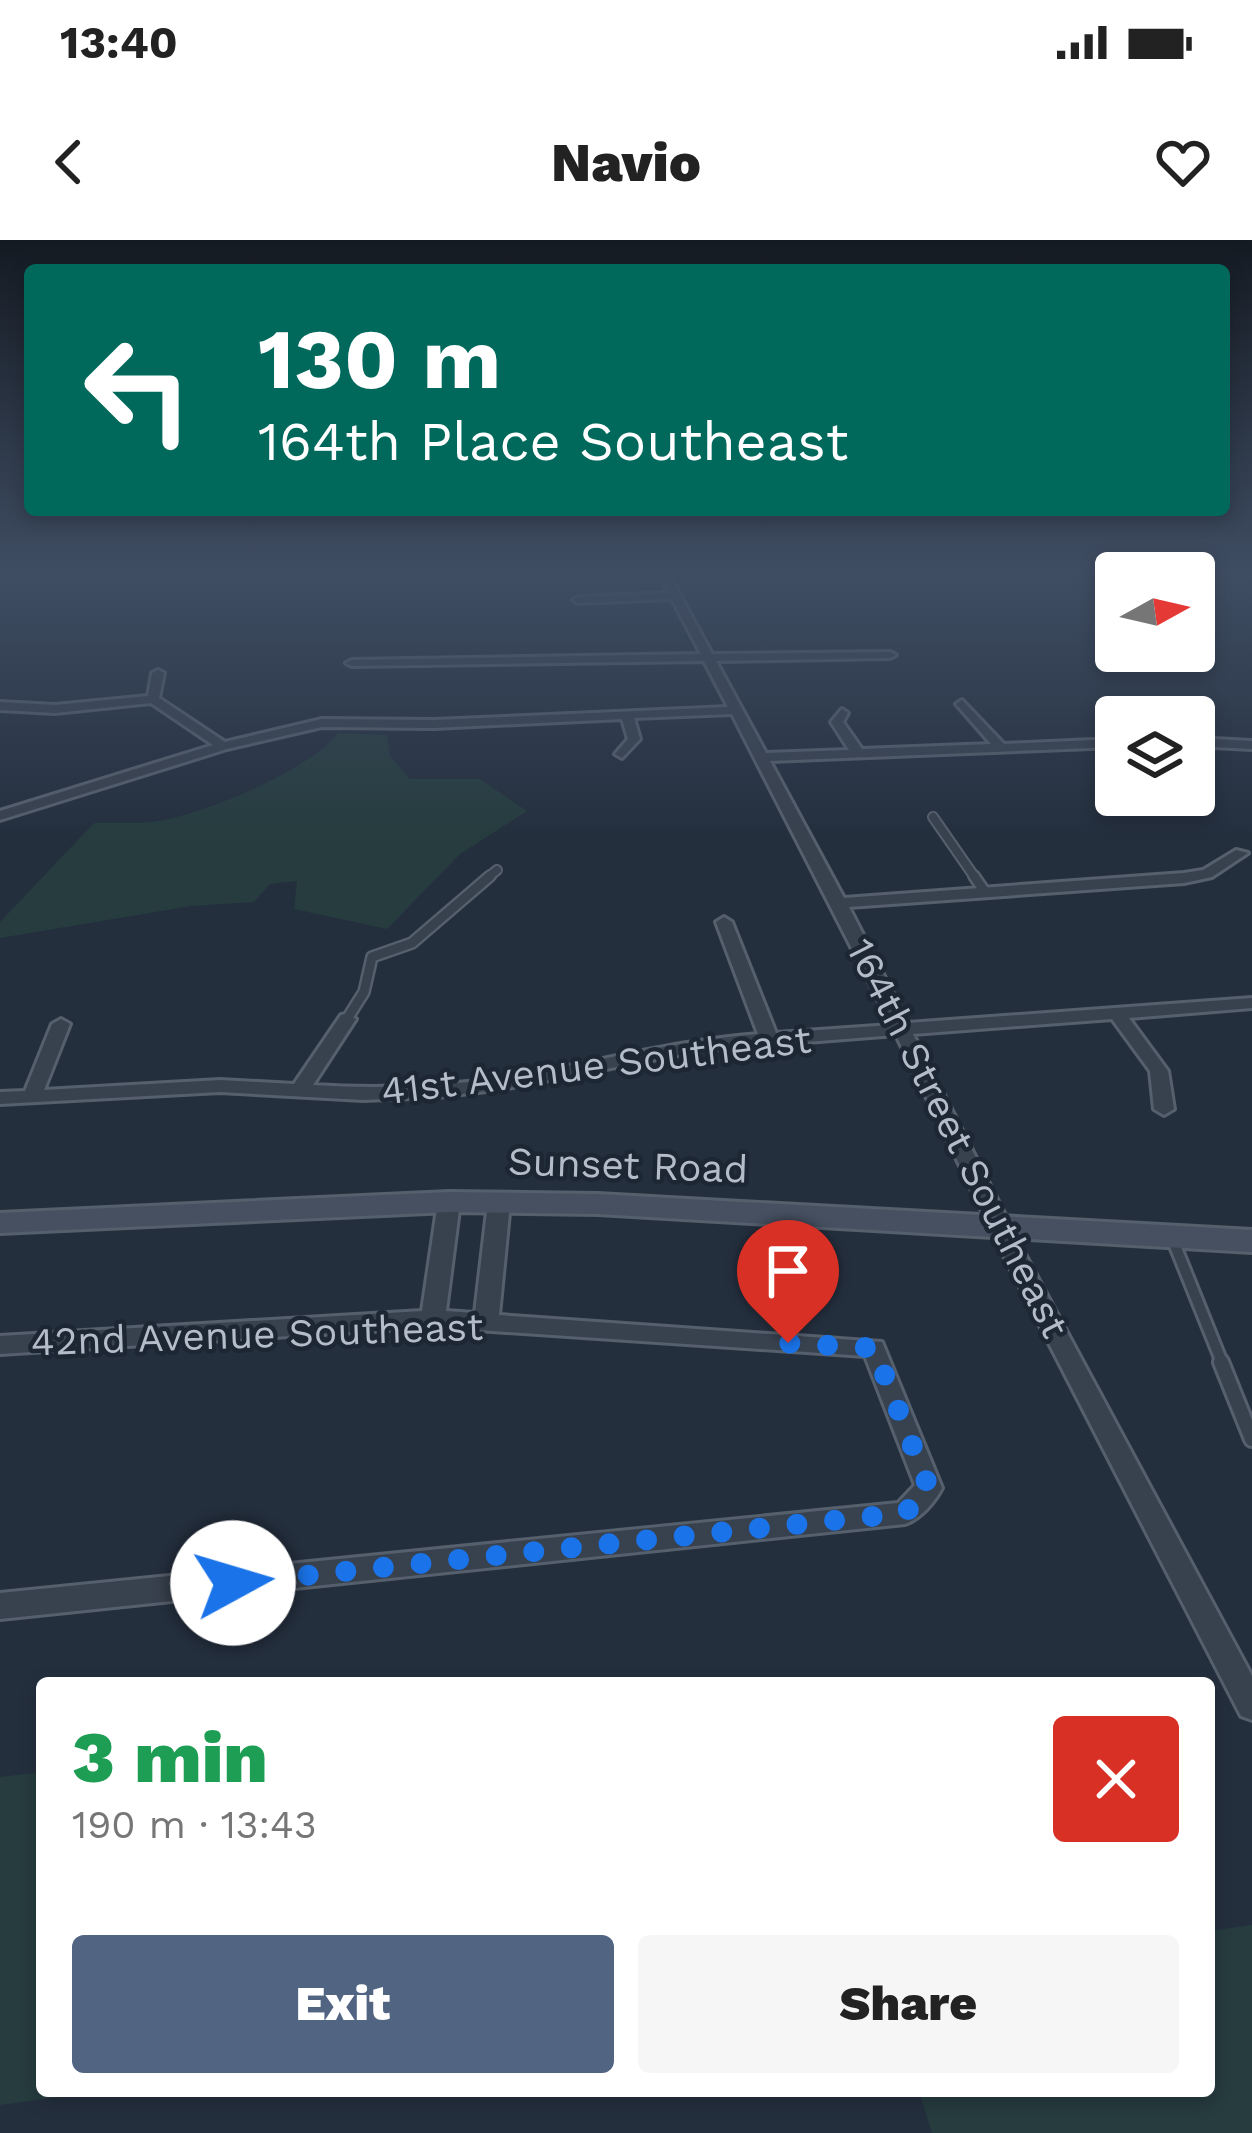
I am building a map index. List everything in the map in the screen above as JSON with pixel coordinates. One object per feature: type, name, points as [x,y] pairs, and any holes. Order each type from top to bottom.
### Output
[{"type":"street","points":[[352,663],[513,659]]},
{"type":"street","name":"164th Street Southeast","points":[[707,659],[839,903],[1252,1706]]},
{"type":"street","points":[[153,699],[158,673]]},
{"type":"street","points":[[0,706],[55,710],[153,699],[223,746]]},
{"type":"street","points":[[962,704],[999,745]]},
{"type":"street","points":[[0,816],[298,727],[344,721],[434,724],[735,710]]},
{"type":"street","points":[[842,713],[838,722],[857,752]]},
{"type":"street","points":[[622,754],[634,739],[627,716]]},
{"type":"street","points":[[763,757],[1095,743]]},
{"type":"street","points":[[1215,743],[1247,744]]},
{"type":"street","points":[[839,903],[1207,874],[1241,853]]},
{"type":"street","points":[[724,922],[769,1040]]},
{"type":"street","name":"41st Avenue Southeast","points":[[0,1098],[34,1092],[220,1086],[363,1094],[436,1091],[573,1071],[645,1053],[1252,1003]]},
{"type":"street","points":[[1117,1013],[1159,1071],[1164,1108]]},
{"type":"street","points":[[302,1089],[347,1019]]},
{"type":"street","points":[[34,1092],[61,1024]]},
{"type":"street","points":[[433,1319],[449,1202]]},
{"type":"street","name":"Sunset Road","points":[[0,1223],[449,1202],[1002,1224],[1252,1240]]},
{"type":"street","points":[[486,1323],[499,1203]]},
{"type":"street","name":"42nd Avenue Southeast","points":[[0,1345],[433,1319],[874,1348],[929,1488],[905,1513],[0,1606]]},
{"type":"lane","points":[[933,818],[985,892]]},
{"type":"lane","points":[[347,1019],[364,992],[372,957],[412,943],[497,870]]},
{"type":"lane","points":[[1171,1235],[1252,1439]]},
{"type":"green space","points":[[338,733],[387,735],[390,756],[410,779],[480,779],[527,811],[460,854],[387,929],[294,909],[297,881],[270,884],[254,902],[191,906],[0,938],[0,922],[94,823],[151,822],[224,801],[304,762]]},
{"type":"green space","points":[[36,1773],[36,2097],[59,2097],[0,2105],[0,1777]]},
{"type":"green space","points":[[1252,1925],[1252,2133],[932,2133],[921,2097],[1215,2097],[1215,1930]]},
{"type":"route","points":[[233,1583],[905,1513],[929,1488],[874,1348],[788,1343]]}]
